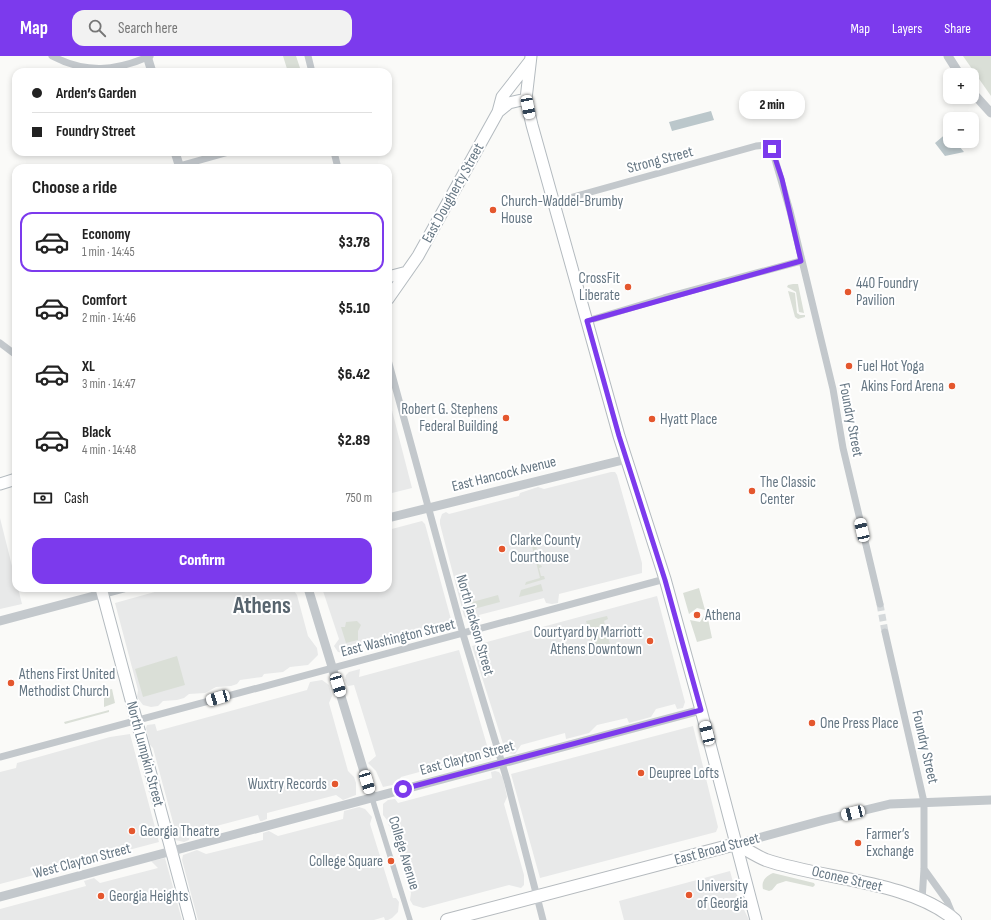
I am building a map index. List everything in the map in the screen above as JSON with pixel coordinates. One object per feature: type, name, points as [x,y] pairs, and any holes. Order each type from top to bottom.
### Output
[{"type":"main road","points":[[531,58],[526,99],[532,125],[555,202],[619,436],[665,580],[756,920]]},
{"type":"main road","points":[[498,112],[502,97],[531,58]]},
{"type":"main road","name":"East Dougherty Street","points":[[392,293],[407,272],[455,191],[498,112],[509,103],[526,99]]},
{"type":"main road","points":[[392,277],[407,272]]},
{"type":"main road","points":[[0,484],[12,480]]},
{"type":"main road","name":"North Lumpkin Street","points":[[102,592],[190,920]]},
{"type":"main road","name":"East Broad Street","points":[[448,920],[736,844]]},
{"type":"main road","name":"Oconee Street","points":[[736,844],[766,860],[896,891],[922,900],[954,920]]},
{"type":"street","points":[[52,56],[66,64],[85,68]]},
{"type":"street","points":[[106,68],[148,56],[151,68]]},
{"type":"street","points":[[308,56],[311,68]]},
{"type":"street","points":[[948,56],[956,68]]},
{"type":"street","points":[[979,100],[991,113]]},
{"type":"street","name":"Strong Street","points":[[555,202],[756,146],[766,145],[772,149]]},
{"type":"street","name":"Foundry Street","points":[[772,149],[782,179],[833,389],[843,448],[880,604]]},
{"type":"street","points":[[190,164],[216,156]]},
{"type":"street","points":[[587,321],[801,261]]},
{"type":"street","points":[[0,343],[12,352]]},
{"type":"street","name":"North Jackson Street","points":[[392,375],[463,634],[502,763],[543,920]]},
{"type":"street","name":"East Hancock Avenue","points":[[392,517],[627,459]]},
{"type":"street","name":"East Washington Street","points":[[0,757],[665,580]]},
{"type":"street","points":[[0,621],[99,592]]},
{"type":"street","name":"College Avenue","points":[[309,592],[410,920]]},
{"type":"street","name":"Foundry Street","points":[[885,632],[924,802],[924,869],[922,900]]},
{"type":"street","name":"East Clayton Street","points":[[171,851],[701,710]]},
{"type":"street","name":"East Broad Street","points":[[736,844],[890,804],[991,800]]},
{"type":"street","name":"West Clayton Street","points":[[0,898],[171,851]]},
{"type":"street","points":[[924,869],[947,902],[954,920]]},
{"type":"shaded area","points":[[283,56],[296,56],[300,68],[287,68]]},
{"type":"shaded area","points":[[963,56],[991,56],[991,96],[979,79],[979,68],[971,68]]},
{"type":"shaded area","points":[[711,111],[714,120],[672,131],[669,122]]},
{"type":"shaded area","points":[[943,136],[943,148],[961,148],[964,152],[945,156],[935,143]]},
{"type":"shaded area","points":[[798,284],[804,313],[799,312],[796,292],[787,287],[788,285]]},
{"type":"shaded area","points":[[788,291],[795,293],[797,313],[800,315],[805,315],[805,317],[798,319],[795,317]]},
{"type":"shaded area","points":[[392,410],[412,488],[392,493]]},
{"type":"shaded area","points":[[615,472],[617,475],[642,563],[642,573],[559,594],[558,603],[546,603],[544,598],[479,615],[480,618],[475,621],[467,619],[464,616],[440,524],[442,514],[446,512],[449,514],[519,496],[520,493],[538,487],[544,489]]},
{"type":"shaded area","points":[[0,518],[12,566],[12,592],[19,592],[22,604],[0,609]]},
{"type":"shaded area","points":[[422,521],[425,524],[452,623],[451,627],[449,628],[441,624],[359,645],[357,651],[349,654],[338,652],[334,646],[339,639],[323,592],[392,592],[392,529]]},
{"type":"shaded area","points":[[534,537],[535,541],[533,542],[537,549],[535,550],[540,560],[538,561],[539,565],[542,567],[539,568],[541,576],[544,576],[545,579],[525,585],[526,582],[540,578],[530,538]]},
{"type":"shaded area","points":[[541,584],[543,591],[519,597],[521,590]]},
{"type":"shaded area","points":[[699,588],[705,610],[697,608],[689,614],[683,593]]},
{"type":"shaded area","points":[[155,592],[295,592],[308,636],[317,648],[318,655],[308,665],[290,667],[283,672],[264,674],[262,677],[240,680],[237,684],[231,686],[216,687],[205,693],[189,694],[184,698],[177,700],[163,701],[158,706],[151,707],[143,705],[137,697],[138,690],[115,603]]},
{"type":"shaded area","points":[[498,595],[500,602],[466,611],[465,604]]},
{"type":"shaded area","points":[[657,596],[685,702],[683,708],[677,709],[675,704],[656,709],[651,717],[629,723],[627,718],[597,725],[589,733],[566,739],[565,733],[521,745],[515,754],[506,753],[472,646]]},
{"type":"shaded area","points":[[705,614],[707,614],[712,638],[697,642],[690,620],[700,622]]},
{"type":"shaded area","points":[[607,616],[608,619],[604,621],[610,644],[593,648],[586,621]]},
{"type":"shaded area","points":[[357,621],[361,625],[358,631],[358,640],[346,643],[341,627],[345,627],[346,622]]},
{"type":"shaded area","points":[[459,650],[491,759],[486,760],[482,755],[401,777],[397,784],[383,787],[376,771],[368,763],[376,756],[354,685],[348,686],[345,680],[346,675],[349,672],[360,669],[359,677]]},
{"type":"shaded area","points":[[177,656],[185,685],[143,697],[135,669]]},
{"type":"shaded area","points":[[322,680],[329,685],[332,696],[329,703],[348,771],[354,777],[356,783],[356,795],[343,800],[336,795],[267,813],[267,819],[262,821],[260,821],[258,815],[190,833],[189,840],[184,842],[175,840],[171,830],[174,826],[153,748],[150,745],[146,728],[147,725],[155,724],[157,731],[307,690],[310,682]]},
{"type":"shaded area","points":[[112,689],[115,703],[104,707],[104,694],[107,690]]},
{"type":"shaded area","points":[[109,710],[109,712],[65,724],[64,722]]},
{"type":"shaded area","points":[[693,726],[718,827],[716,832],[540,878],[511,774]]},
{"type":"shaded area","points":[[130,734],[159,842],[0,884],[0,772],[16,768],[17,763],[110,737]]},
{"type":"shaded area","points":[[491,772],[499,772],[503,778],[507,797],[504,804],[524,875],[524,885],[521,888],[509,885],[423,908],[413,905],[410,900],[411,893],[387,820],[383,815],[383,804],[388,800],[395,799],[398,803],[492,778]]},
{"type":"shaded area","points":[[359,807],[365,809],[372,817],[370,824],[393,898],[396,898],[399,902],[398,912],[392,918],[388,920],[385,920],[384,917],[374,920],[198,920],[182,860],[183,855],[197,850],[206,854],[263,840],[263,833],[269,831],[278,836],[343,819],[344,811]]},
{"type":"shaded area","points":[[165,858],[182,920],[0,920],[0,909],[86,886],[84,881],[94,878],[100,883],[158,868],[151,861]]},
{"type":"shaded area","name":"University of Georgia","points":[[730,871],[736,893],[749,920],[624,920],[619,901]]},
{"type":"shaded area","points":[[773,873],[814,883],[815,885],[813,887],[786,881],[777,884],[772,890],[769,891],[763,889],[765,879]]},
{"type":"tunnel","points":[[880,604],[885,632]]},
{"type":"place","name":"Church-Waddel-Brumby House","points":[[493,210]]},
{"type":"place","name":"CrossFit Liberate","points":[[628,287]]},
{"type":"place","name":"440 Foundry Pavilion","points":[[848,292]]},
{"type":"place","name":"Fuel Hot Yoga","points":[[849,366]]},
{"type":"place","name":"Akins Ford Arena","points":[[952,386]]},
{"type":"place","name":"Robert G. Stephens Federal Building","points":[[506,418]]},
{"type":"place","name":"Hyatt Place","points":[[652,419]]},
{"type":"place","name":"The Classic Center","points":[[752,491]]},
{"type":"place","name":"Clarke County Courthouse","points":[[502,549]]},
{"type":"place","name":"Athena","points":[[697,615]]},
{"type":"place","name":"Courtyard by Marriott Athens Downtown","points":[[650,641]]},
{"type":"place","name":"Athens First United Methodist Church","points":[[11,683]]},
{"type":"place","name":"One Press Place","points":[[812,723]]},
{"type":"place","name":"Deupree Lofts","points":[[641,773]]},
{"type":"place","name":"Wuxtry Records","points":[[335,784]]},
{"type":"place","name":"Georgia Theatre","points":[[132,831]]},
{"type":"place","name":"Farmer’s Exchange","points":[[858,843]]},
{"type":"place","name":"College Square","points":[[391,861]]},
{"type":"place","name":"University of Georgia","points":[[689,895]]},
{"type":"place","name":"Georgia Heights","points":[[101,896]]},
{"type":"district","name":"Athens","points":[[262,606]]},
{"type":"route","points":[[403,789],[701,710],[665,580],[619,436],[587,321],[664,298],[801,261],[782,179],[772,149]]}]
